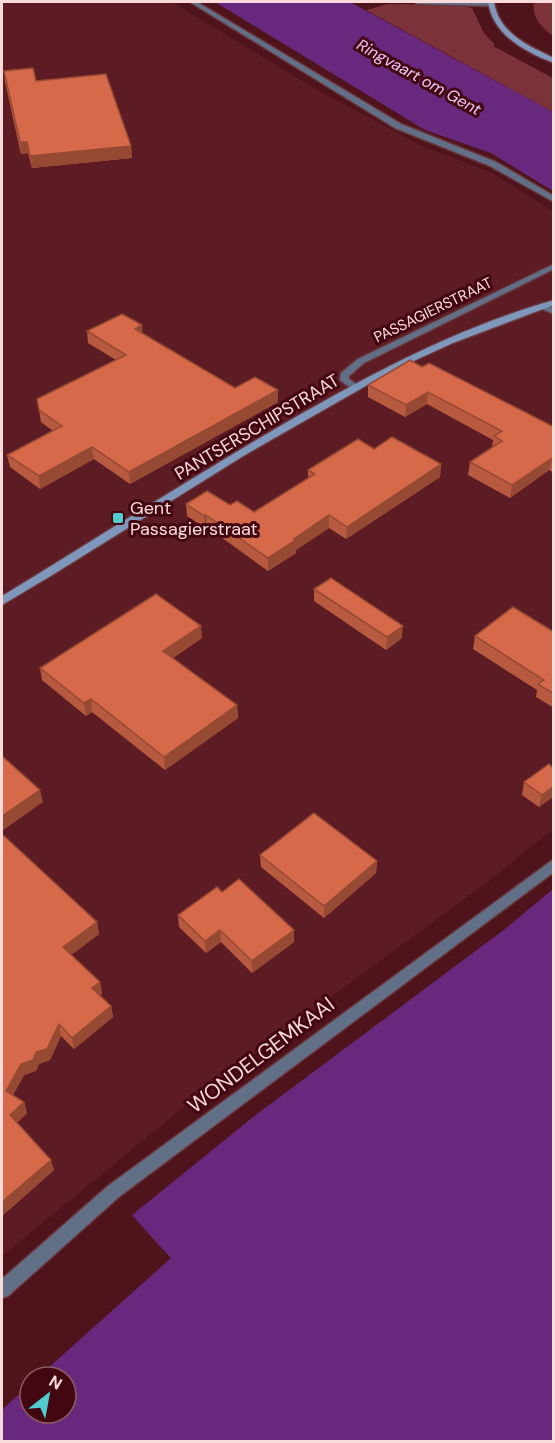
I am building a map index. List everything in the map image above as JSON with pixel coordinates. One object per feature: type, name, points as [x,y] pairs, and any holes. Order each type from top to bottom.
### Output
[{"type":"main road","points":[[491,3],[492,11],[501,28],[520,43],[554,62]]},
{"type":"main road","points":[[542,306],[554,302]]},
{"type":"main road","name":"PANTSERSCHIPSTRAAT","points":[[2,601],[107,534],[356,387],[424,353],[542,306]]},
{"type":"street","points":[[192,2],[398,126],[493,164],[554,200]]},
{"type":"street","points":[[417,2],[491,3]]},
{"type":"street","name":"PASSAGIERSTRAAT","points":[[356,387],[345,380],[344,375],[361,361],[554,266]]},
{"type":"street","points":[[542,306],[554,312]]},
{"type":"street","name":"WONDELGEMKAAI","points":[[2,1290],[114,1191],[554,864]]},
{"type":"shaded area","points":[[2,2],[172,2],[319,91],[420,145],[492,173],[553,211],[553,829],[489,881],[207,1088],[2,1256]]},
{"type":"shaded area","points":[[534,2],[553,2],[553,36],[541,26],[534,13]]},
{"type":"shaded area","points":[[388,4],[457,5],[472,8],[484,33],[495,45],[493,46],[553,78],[553,112],[366,10]]},
{"type":"water","name":"Ringvaart om Gent","points":[[215,2],[350,2],[553,112],[553,191],[491,153],[425,130]]},
{"type":"water","points":[[553,889],[553,1441],[2,1441],[2,1410],[18,1395],[18,1425],[78,1425],[78,1365],[51,1365],[170,1258],[132,1215],[257,1114],[505,929]]},
{"type":"pier","points":[[130,1214],[171,1258],[51,1365],[48,1365],[166,1258],[130,1217]]},
{"type":"building","points":[[33,68],[36,81],[106,74],[131,146],[30,156],[27,142],[20,142],[4,71]]},
{"type":"building","points":[[122,314],[142,325],[135,329],[235,388],[255,377],[278,390],[129,472],[92,447],[39,476],[7,455],[62,426],[39,410],[37,399],[126,355],[87,331]]},
{"type":"building","points":[[410,360],[422,367],[429,363],[554,427],[554,459],[552,458],[512,485],[470,462],[502,441],[494,436],[502,431],[428,392],[406,405],[368,385]]},
{"type":"building","points":[[392,437],[441,464],[347,527],[329,515],[268,558],[206,515],[204,516],[186,504],[207,491],[230,505],[237,501],[254,512],[315,474],[308,470],[358,439],[374,449]]},
{"type":"building","points":[[331,578],[403,626],[387,637],[314,589]]},
{"type":"building","points":[[156,594],[201,626],[163,651],[237,705],[164,757],[91,699],[84,703],[40,668]]},
{"type":"building","points":[[513,607],[554,632],[554,694],[538,684],[544,680],[475,636]]},
{"type":"building","points":[[2,756],[40,790],[2,816]]},
{"type":"building","points":[[549,764],[554,769],[554,786],[542,795],[524,782]]},
{"type":"building","points":[[314,813],[377,861],[324,906],[260,855]]},
{"type":"building","points":[[2,834],[97,922],[63,947],[100,982],[92,988],[111,1006],[72,1038],[59,1024],[47,1049],[36,1052],[33,1060],[21,1064],[6,1091],[24,1102],[10,1115],[51,1160],[2,1202]]},
{"type":"building","points":[[239,879],[294,930],[252,961],[220,930],[205,941],[178,915],[217,887],[222,892]]},
{"type":"place","name":"Gent Passagierstraat","points":[[118,518]]}]
